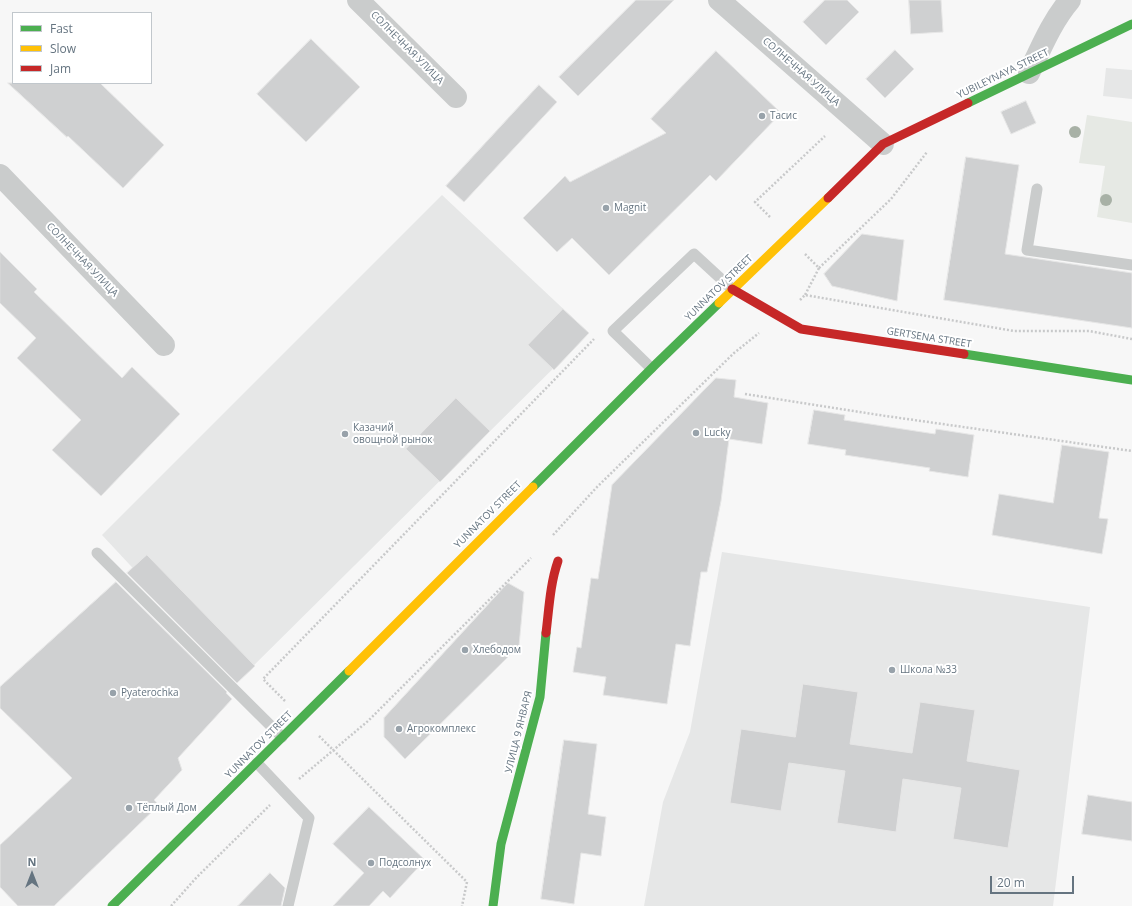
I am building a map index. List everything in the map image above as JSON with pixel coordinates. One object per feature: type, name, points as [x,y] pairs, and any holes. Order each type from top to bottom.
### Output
[{"type":"street","name":"СОЛНЕЧНАЯ УЛИЦА","points":[[358,0],[456,97]]},
{"type":"street","name":"СОЛНЕЧНАЯ УЛИЦА","points":[[719,0],[883,144]]},
{"type":"street","points":[[1029,73],[1061,11],[1070,0]]},
{"type":"street","name":"YUBILEYNAYA STREET","points":[[883,144],[1132,24]]},
{"type":"street","name":"YUNNATOV STREET","points":[[112,906],[257,763],[651,368],[883,144]]},
{"type":"street","name":"СОЛНЕЧНАЯ УЛИЦА","points":[[0,175],[164,344]]},
{"type":"street","name":"GERTSENA STREET","points":[[732,289],[801,329],[1132,380]]},
{"type":"street","name":"УЛИЦА 9 ЯНВАРЯ","points":[[493,906],[501,844],[540,697],[549,605],[554,573],[558,561]]},
{"type":"lane","points":[[1037,189],[1027,250],[1132,265]]},
{"type":"lane","points":[[651,368],[613,331],[694,254],[732,289]]},
{"type":"lane","points":[[97,553],[282,738]]},
{"type":"lane","points":[[257,763],[309,818],[288,906]]},
{"type":"path","points":[[819,268],[891,199],[929,151]]},
{"type":"path","points":[[745,394],[879,415],[1132,451]]},
{"type":"path","points":[[552,535],[597,487]]},
{"type":"path","points":[[171,906],[197,877],[284,792],[368,721],[531,557]]},
{"type":"shaded area","points":[[1106,68],[1132,70],[1132,99],[1103,96]]},
{"type":"shaded area","points":[[1087,115],[1132,122],[1132,223],[1097,217],[1105,166],[1079,163]]},
{"type":"shaded area","name":"Казачий овощной рынок","points":[[442,195],[589,333],[238,681],[102,535]]},
{"type":"shaded area","name":"Школа №33","points":[[722,552],[1090,607],[1053,906],[644,906],[663,802],[690,732]]},
{"type":"building","points":[[636,0],[674,0],[578,96],[559,77]]},
{"type":"building","points":[[825,0],[847,0],[859,12],[826,45],[803,22]]},
{"type":"building","points":[[909,0],[941,0],[943,32],[911,34]]},
{"type":"building","points":[[311,39],[360,87],[306,142],[257,94]]},
{"type":"building","points":[[895,50],[914,69],[885,98],[866,79]]},
{"type":"building","points":[[716,51],[781,113],[716,181],[710,175],[609,275],[572,238],[557,252],[523,218],[565,176],[570,182],[666,133],[651,119]]},
{"type":"building","points":[[8,83],[101,84],[164,145],[123,188],[68,136],[67,137]]},
{"type":"building","points":[[539,85],[557,102],[464,202],[446,186]]},
{"type":"building","points":[[1026,101],[1036,123],[1011,134],[1001,112]]},
{"type":"building","points":[[966,157],[1019,165],[1005,254],[1132,273],[1132,328],[944,300]]},
{"type":"building","points":[[862,234],[904,240],[897,301],[832,286],[824,274]]},
{"type":"building","points":[[0,252],[37,289],[34,292],[122,378],[132,367],[180,414],[101,496],[52,450],[81,420],[17,358],[36,338],[0,303]]},
{"type":"building","points":[[563,309],[589,333],[554,370],[528,345]]},
{"type":"building","points":[[716,378],[736,380],[734,397],[768,403],[762,444],[729,439],[721,501],[707,572],[701,572],[690,646],[676,644],[667,704],[603,695],[606,677],[573,672],[577,647],[581,648],[591,578],[598,579],[612,485]]},
{"type":"building","points":[[456,398],[490,431],[440,482],[406,449]]},
{"type":"building","points":[[814,410],[845,415],[844,420],[935,434],[936,429],[974,435],[968,477],[929,471],[930,468],[845,455],[846,450],[808,444]]},
{"type":"building","points":[[1062,445],[1109,452],[1099,518],[1108,519],[1102,554],[992,535],[999,494],[1053,503]]},
{"type":"building","points":[[147,555],[255,666],[237,683],[127,573]]},
{"type":"building","name":"Pyaterochka","points":[[116,582],[227,692],[226,693],[232,699],[178,758],[182,770],[154,800],[159,805],[54,906],[18,906],[0,887],[0,845],[72,778],[0,708],[0,687]]},
{"type":"building","points":[[508,583],[524,592],[519,646],[405,759],[384,737],[384,718]]},
{"type":"building","points":[[803,684],[858,692],[850,744],[912,753],[920,702],[975,710],[967,761],[1020,770],[1008,848],[953,839],[961,788],[903,779],[896,832],[837,823],[845,771],[789,763],[781,811],[730,803],[741,729],[795,737]]},
{"type":"building","points":[[564,740],[597,744],[588,814],[606,817],[601,856],[581,853],[574,904],[541,899]]},
{"type":"building","points":[[1088,795],[1132,802],[1132,841],[1082,834]]},
{"type":"building","points":[[369,807],[425,860],[390,898],[383,891],[369,906],[333,906],[364,873],[333,844]]},
{"type":"building","points":[[270,873],[285,888],[281,906],[238,906]]},
{"type":"traffic: fast","points":[[968,103],[1132,24]]},
{"type":"traffic: fast","points":[[533,487],[719,303]]},
{"type":"traffic: fast","points":[[964,354],[1132,380]]},
{"type":"traffic: fast","points":[[493,906],[501,844],[540,697],[546,633]]},
{"type":"traffic: fast","points":[[112,906],[349,671]]},
{"type":"traffic: slow","points":[[719,303],[828,198]]},
{"type":"traffic: slow","points":[[349,671],[533,487]]},
{"type":"traffic: jam","points":[[828,198],[883,144],[968,103]]},
{"type":"traffic: jam","points":[[732,289],[801,329],[964,354]]},
{"type":"traffic: jam","points":[[546,633],[551,588],[558,561]]},
{"type":"place","name":"Тасис","points":[[762,116]]},
{"type":"place","name":"Magnit","points":[[606,208]]},
{"type":"place","name":"Lucky","points":[[696,433]]},
{"type":"place","name":"Казачий овощной рынок","points":[[345,434]]},
{"type":"place","name":"Хлебодом","points":[[465,650]]},
{"type":"place","name":"Школа №33","points":[[892,670]]},
{"type":"place","name":"Pyaterochka","points":[[113,693]]},
{"type":"place","name":"Агрокомплекс","points":[[399,729]]},
{"type":"place","name":"Тёплый Дом","points":[[129,808]]},
{"type":"place","name":"Подсолнух","points":[[371,863]]}]
